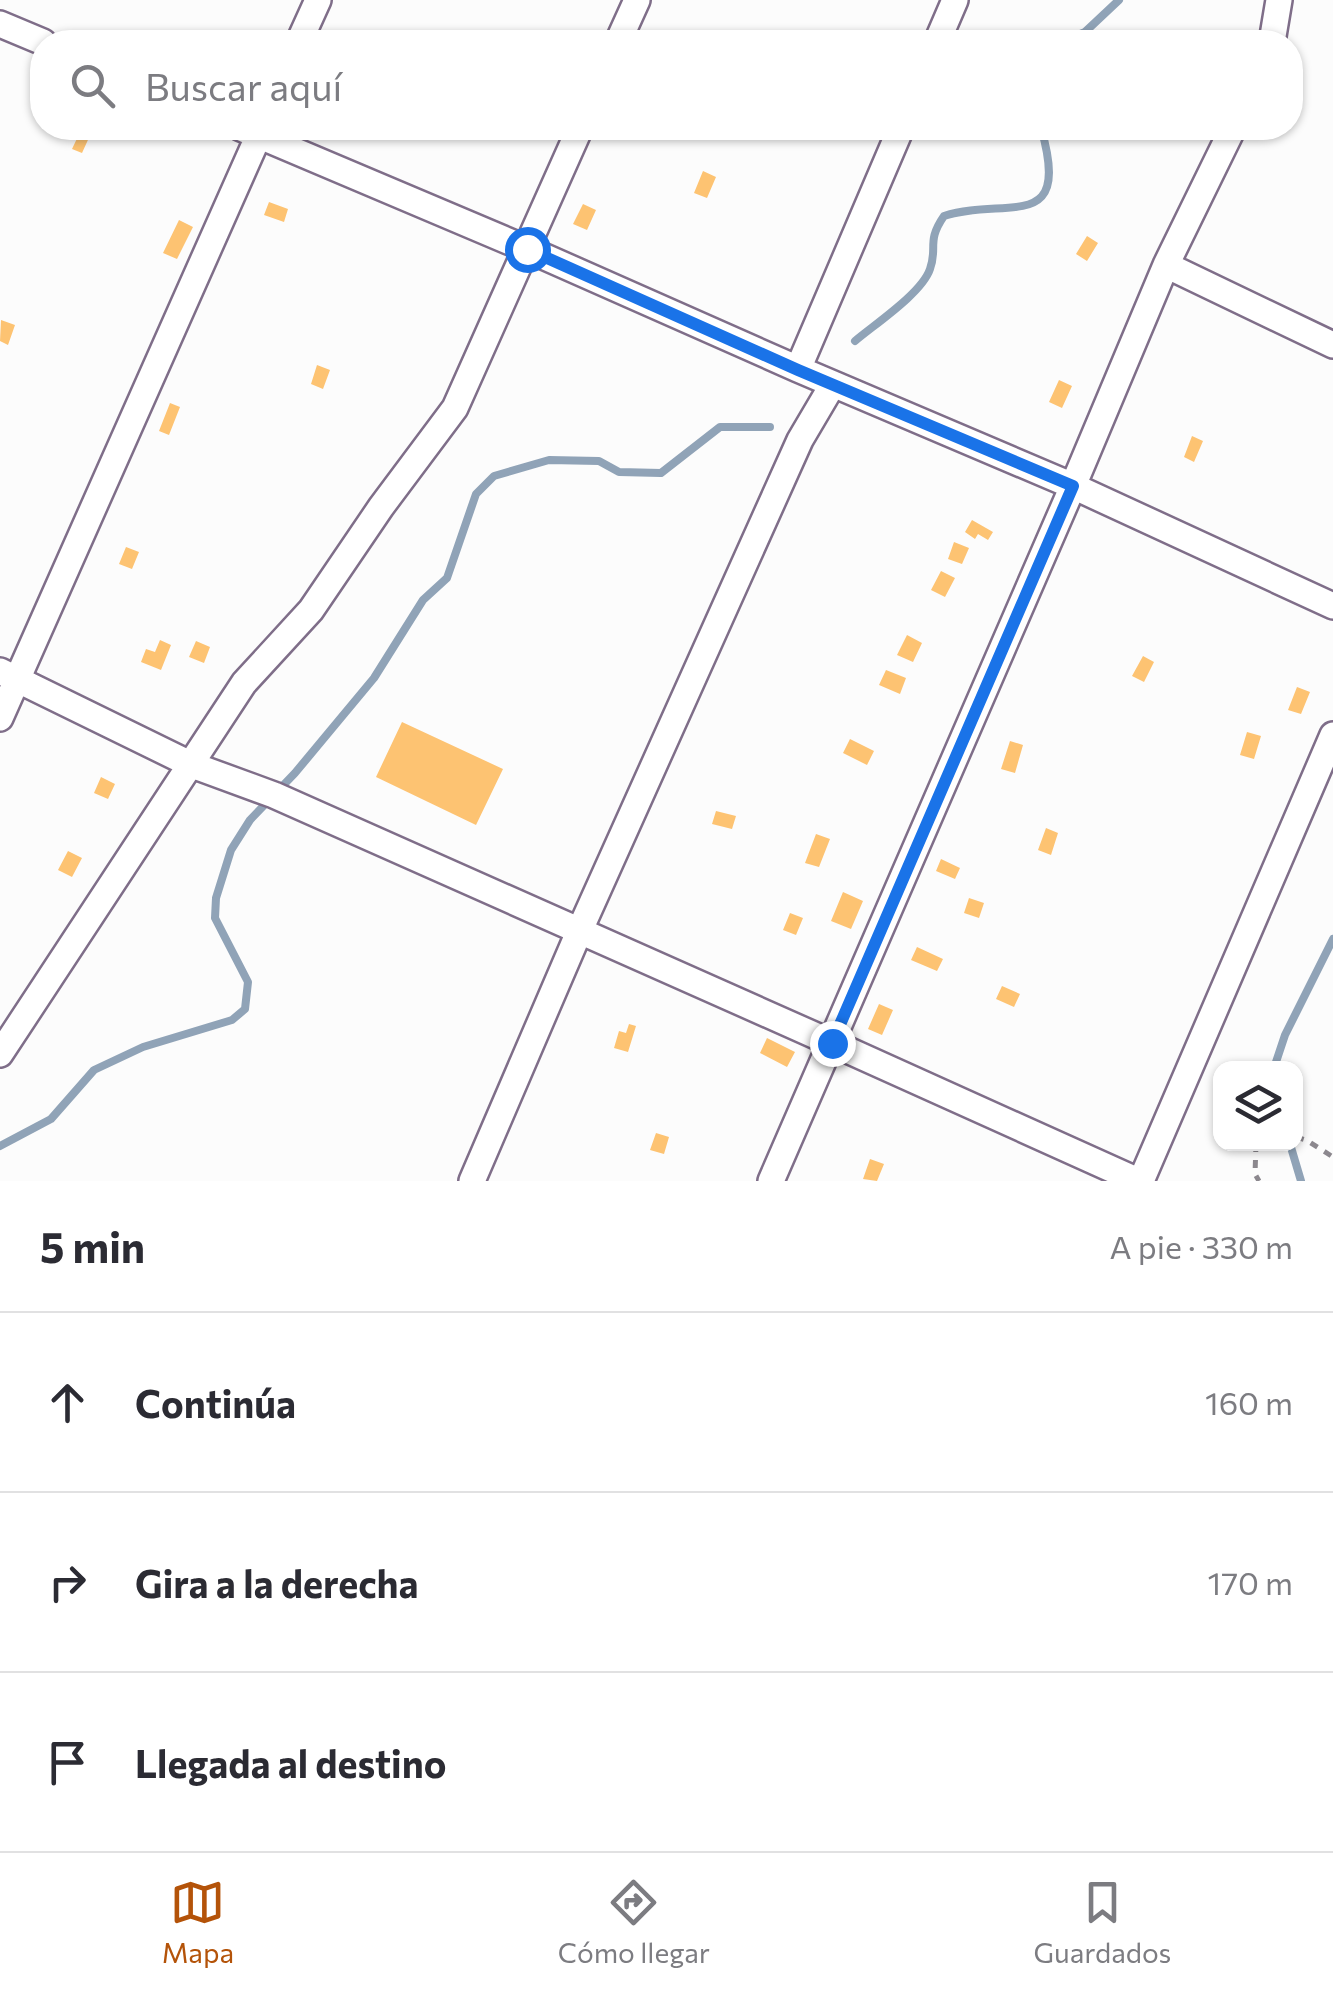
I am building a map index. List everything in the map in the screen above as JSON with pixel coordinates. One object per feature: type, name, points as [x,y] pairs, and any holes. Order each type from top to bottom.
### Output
[{"type":"street","points":[[304,30],[318,0]]},
{"type":"street","points":[[623,30],[637,0]]},
{"type":"street","points":[[942,30],[955,0]]},
{"type":"street","points":[[1274,30],[1279,0]]},
{"type":"street","points":[[0,24],[30,37]]},
{"type":"street","points":[[0,718],[9,675],[250,140]]},
{"type":"street","points":[[277,140],[798,370],[1073,486],[1333,606]]},
{"type":"street","points":[[0,1054],[244,683],[310,610],[455,408],[575,140]]},
{"type":"street","points":[[798,370],[895,140]]},
{"type":"street","points":[[771,1181],[1166,265],[1227,140]]},
{"type":"street","points":[[1166,265],[1333,346]]},
{"type":"street","points":[[472,1181],[800,440],[833,384]]},
{"type":"street","points":[[9,675],[192,764],[274,795],[1140,1181],[1333,735]]},
{"type":"path","points":[[1303,1139],[1333,1157]]},
{"type":"path","points":[[1256,1151],[1258,1181]]},
{"type":"building","points":[[76,140],[88,140],[82,153],[72,149]]},
{"type":"building","points":[[703,171],[716,177],[707,198],[694,193]]},
{"type":"building","points":[[269,202],[288,209],[284,222],[264,215]]},
{"type":"building","points":[[583,204],[596,210],[587,230],[573,224]]},
{"type":"building","points":[[179,220],[193,227],[177,259],[163,253]]},
{"type":"building","points":[[1087,236],[1098,243],[1087,261],[1076,254]]},
{"type":"building","points":[[1,320],[15,325],[8,345],[0,341]]},
{"type":"building","points":[[317,365],[330,370],[323,389],[311,384]]},
{"type":"building","points":[[1059,380],[1072,386],[1062,408],[1049,402]]},
{"type":"building","points":[[170,403],[180,407],[169,435],[159,431]]},
{"type":"building","points":[[1192,436],[1203,441],[1194,462],[1184,457]]},
{"type":"building","points":[[972,520],[993,532],[988,540],[978,534],[975,539],[965,532]]},
{"type":"building","points":[[954,542],[969,548],[962,564],[948,559]]},
{"type":"building","points":[[126,547],[139,552],[132,569],[119,564]]},
{"type":"building","points":[[941,571],[955,578],[945,597],[931,590]]},
{"type":"building","points":[[907,635],[922,643],[913,662],[897,655]]},
{"type":"building","points":[[160,640],[171,645],[161,670],[141,662],[146,649],[155,652]]},
{"type":"building","points":[[196,641],[210,647],[204,663],[189,657]]},
{"type":"building","points":[[1143,656],[1154,662],[1144,682],[1132,676]]},
{"type":"building","points":[[886,670],[906,678],[900,694],[879,685]]},
{"type":"building","points":[[1297,687],[1310,692],[1301,714],[1288,710]]},
{"type":"building","points":[[402,722],[503,769],[476,825],[376,777]]},
{"type":"building","points":[[1247,732],[1261,736],[1254,759],[1240,755]]},
{"type":"building","points":[[850,739],[874,751],[867,765],[843,753]]},
{"type":"building","points":[[1010,741],[1023,745],[1015,773],[1001,769]]},
{"type":"building","points":[[101,777],[115,784],[108,799],[94,793]]},
{"type":"building","points":[[716,811],[736,816],[732,829],[712,824]]},
{"type":"building","points":[[1046,828],[1058,833],[1051,855],[1038,850]]},
{"type":"building","points":[[816,834],[830,839],[819,867],[805,863]]},
{"type":"building","points":[[68,851],[82,858],[72,877],[58,870]]},
{"type":"building","points":[[941,859],[960,868],[955,879],[936,871]]},
{"type":"building","points":[[843,892],[863,901],[851,929],[831,921]]},
{"type":"building","points":[[969,898],[984,903],[979,918],[964,913]]},
{"type":"building","points":[[790,913],[803,918],[796,935],[783,930]]},
{"type":"building","points":[[917,947],[943,959],[937,971],[911,960]]},
{"type":"building","points":[[1002,986],[1020,994],[1014,1007],[996,999]]},
{"type":"building","points":[[879,1004],[893,1010],[882,1035],[868,1029]]},
{"type":"building","points":[[629,1024],[636,1026],[628,1052],[614,1048],[619,1031],[626,1033]]},
{"type":"building","points":[[767,1038],[795,1052],[787,1067],[760,1053]]},
{"type":"building","points":[[656,1133],[669,1137],[664,1154],[650,1150]]},
{"type":"building","points":[[870,1159],[884,1164],[877,1181],[863,1179]]},
{"type":"waterway","points":[[1087,30],[1119,0]]},
{"type":"waterway","points":[[855,341],[908,298],[925,278],[932,261],[935,232],[944,216],[1028,205],[1041,198],[1048,184],[1043,140]]},
{"type":"waterway","points":[[0,1146],[51,1119],[94,1070],[143,1047],[232,1020],[245,1009],[248,982],[215,918],[216,898],[231,850],[250,820],[374,678],[423,600],[447,578],[476,494],[494,476],[549,460],[599,461],[619,472],[661,473],[720,427],[770,427]]},
{"type":"waterway","points":[[1276,1061],[1285,1035],[1333,939]]},
{"type":"waterway","points":[[1292,1151],[1301,1181]]},
{"type":"route","points":[[527,249],[798,370],[1073,486],[832,1043]]}]
